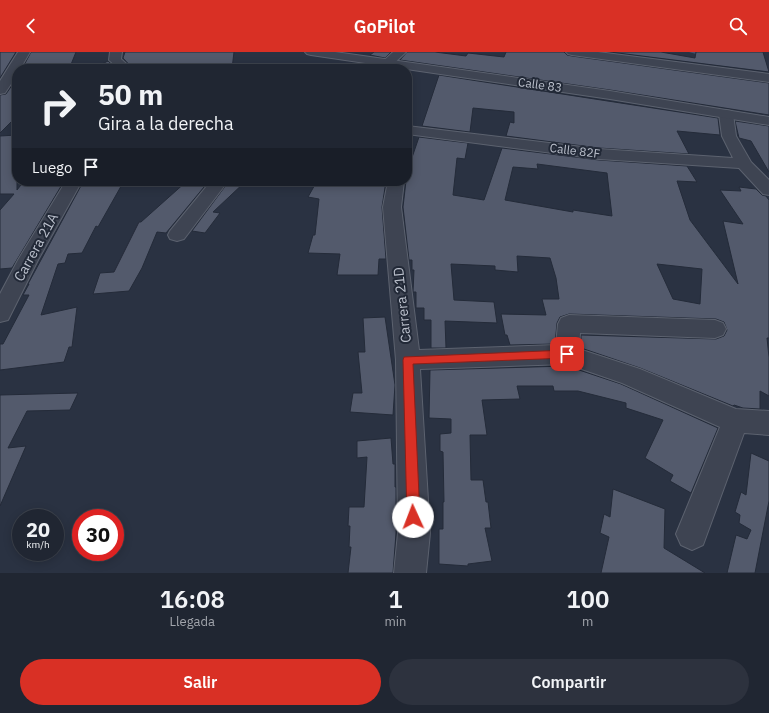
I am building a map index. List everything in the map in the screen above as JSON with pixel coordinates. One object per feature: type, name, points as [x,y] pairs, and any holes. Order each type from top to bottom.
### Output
[{"type":"street","points":[[17,64],[24,52]]},
{"type":"street","points":[[116,52],[115,60],[120,64]]},
{"type":"street","name":"Calle 83","points":[[311,52],[374,64]]},
{"type":"street","points":[[386,64],[400,52]]},
{"type":"street","points":[[572,52],[626,55],[769,78]]},
{"type":"street","name":"Calle 83","points":[[412,70],[610,95],[769,121]]},
{"type":"street","points":[[0,90],[12,73]]},
{"type":"street","points":[[726,114],[729,136],[744,164],[769,190]]},
{"type":"street","name":"Calle 82F","points":[[412,131],[599,154],[744,164]]},
{"type":"street","name":"Carrera 21A","points":[[0,314],[28,260],[71,186]]},
{"type":"street","points":[[177,235],[216,186]]},
{"type":"street","name":"Carrera 21D","points":[[395,186],[392,207],[408,360],[414,533],[410,573]]},
{"type":"street","points":[[567,354],[569,324],[715,329]]},
{"type":"street","points":[[408,360],[567,354],[631,376],[735,421],[769,423]]},
{"type":"street","points":[[692,534],[735,421]]},
{"type":"building","points":[[0,52],[16,52],[0,78]]},
{"type":"building","points":[[31,52],[76,52],[71,64],[25,64]]},
{"type":"building","points":[[125,52],[234,52],[233,64],[128,64],[123,58]]},
{"type":"building","points":[[374,52],[391,52],[385,58],[370,55]]},
{"type":"building","points":[[407,52],[435,52],[466,56],[468,53],[504,57],[506,52],[564,52],[567,55],[572,56],[769,83],[769,115],[610,90],[400,60]]},
{"type":"building","points":[[610,52],[661,52],[695,58],[696,52],[763,52],[769,72]]},
{"type":"building","points":[[108,61],[111,64],[102,64]]},
{"type":"building","points":[[439,75],[718,118],[720,135],[677,131],[689,154],[599,148],[506,136],[510,122],[514,123],[514,112],[473,108],[470,132],[422,126]]},
{"type":"building","points":[[12,85],[12,121],[0,133],[0,95],[6,94]]},
{"type":"building","points":[[735,121],[769,126],[769,172],[751,141],[739,138]]},
{"type":"building","points":[[12,135],[12,186],[17,186],[17,190],[20,186],[61,186],[12,268],[0,269],[0,210],[14,194],[0,194],[0,136]]},
{"type":"building","points":[[419,137],[468,143],[465,159],[457,158],[453,195],[484,200],[502,148],[599,160],[687,166],[697,182],[677,181],[690,220],[738,284],[723,221],[743,224],[720,190],[741,191],[739,187],[756,189],[769,200],[769,338],[767,338],[769,357],[769,396],[760,391],[760,409],[733,406],[640,368],[581,348],[581,335],[716,339],[724,336],[727,330],[724,322],[716,319],[569,314],[560,317],[557,323],[555,344],[510,345],[507,335],[505,335],[501,314],[546,315],[542,299],[559,299],[556,278],[550,258],[517,256],[518,272],[495,270],[495,266],[451,264],[454,300],[494,302],[497,323],[445,321],[446,348],[431,348],[431,320],[424,320],[424,308],[416,308],[416,292],[413,292],[414,270],[412,270],[412,260],[409,260],[403,207],[405,186],[412,186],[412,157]],"holes":[[[537,164],[607,173],[612,216],[573,210],[573,212],[505,200],[513,167],[538,169]],[[657,264],[702,269],[700,304],[673,299]]]},
{"type":"building","points":[[81,186],[121,186],[98,227],[96,226],[82,253],[68,254],[65,263],[58,264],[41,315],[77,307],[72,347],[69,347],[64,362],[0,370],[0,344],[3,344],[29,295],[23,295]]},
{"type":"building","points":[[181,186],[205,186],[166,233],[157,232],[142,268],[129,291],[93,294],[100,273],[114,272],[139,222],[141,222]]},
{"type":"building","points":[[225,186],[241,186],[213,212],[220,213],[205,233],[192,231]]},
{"type":"building","points":[[314,186],[385,186],[382,207],[386,259],[379,259],[378,275],[337,275],[340,254],[308,253],[313,235],[315,235],[319,199],[308,197]]},
{"type":"building","points":[[385,317],[395,385],[393,415],[350,412],[353,393],[362,393],[358,352],[365,352],[363,318]]},
{"type":"building","points":[[567,366],[621,384],[718,428],[691,493],[670,481],[673,475],[645,458],[663,420],[626,408],[626,403],[578,391],[554,391],[553,386],[517,386],[520,399],[482,400],[487,435],[470,435],[471,480],[483,480],[486,502],[488,502],[491,528],[485,528],[492,561],[468,564],[468,566],[439,564],[439,529],[443,529],[444,502],[443,452],[440,451],[440,434],[451,433],[451,419],[429,418],[430,370]]},
{"type":"building","points":[[78,393],[70,410],[27,411],[8,448],[26,446],[0,506],[0,395]]},
{"type":"building","points":[[391,438],[393,464],[395,464],[396,487],[396,533],[393,573],[348,573],[351,547],[349,547],[349,507],[364,507],[367,457],[357,458],[357,441]]},
{"type":"building","points":[[751,453],[769,461],[769,501],[755,573],[727,573],[736,535],[747,539],[751,530],[739,523],[740,515],[735,512],[741,492],[746,495]]},
{"type":"building","points":[[613,489],[665,509],[664,548],[705,573],[601,573],[609,537],[600,533],[604,514],[610,517]]},
{"type":"waterway","points":[[691,52],[703,55]]},
{"type":"route","points":[[413,517],[408,360],[567,354]]}]
